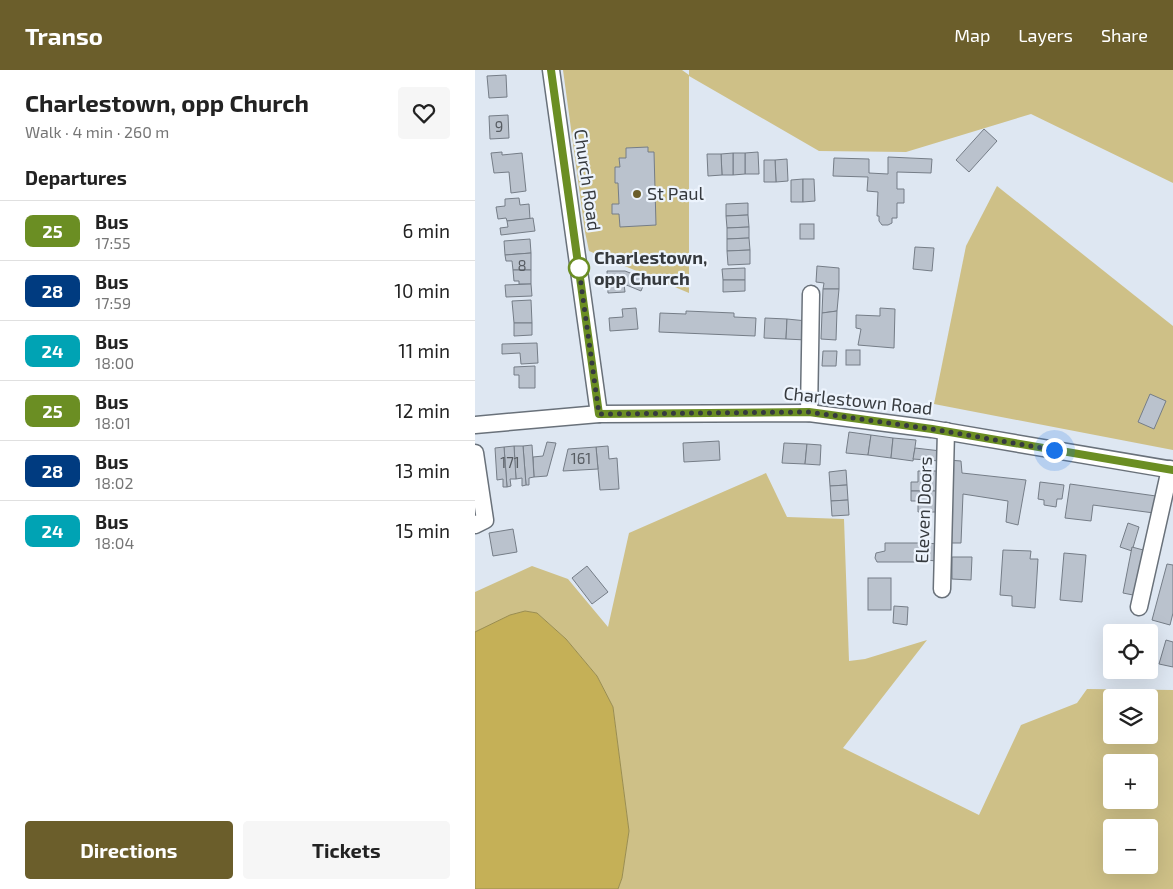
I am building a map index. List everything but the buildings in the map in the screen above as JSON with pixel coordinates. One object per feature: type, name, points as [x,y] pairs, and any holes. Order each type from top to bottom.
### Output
[{"type":"street","name":"Church Road","points":[[551,70],[599,414]]},
{"type":"street","points":[[809,412],[811,294]]},
{"type":"street","name":"Charlestown Road","points":[[475,425],[599,414],[809,412],[946,431],[1171,469]]},
{"type":"street","name":"Eleven Doors","points":[[942,589],[946,431]]},
{"type":"street","points":[[475,453],[485,520],[475,525]]},
{"type":"street","points":[[1139,607],[1171,469]]},
{"type":"shaded area","points":[[563,70],[682,70],[689,75],[689,70],[1173,70],[1173,183],[1031,114],[906,152],[819,151],[689,76],[689,293],[589,251]]},
{"type":"shaded area","points":[[997,186],[1173,326],[1173,450],[934,404],[966,246]]},
{"type":"shaded area","points":[[766,473],[787,517],[844,519],[849,661],[865,659],[927,640],[843,748],[979,815],[1021,725],[1077,703],[1087,689],[1103,689],[1103,744],[1158,744],[1158,690],[1173,690],[1173,889],[618,889],[622,878],[629,831],[613,707],[597,676],[566,639],[537,613],[525,611],[511,615],[475,632],[475,592],[532,566],[568,579],[608,627],[629,533]]},
{"type":"shaded area","points":[[525,611],[537,613],[566,639],[597,676],[613,707],[629,831],[622,878],[618,889],[475,889],[475,632],[510,615]]},
{"type":"bus line","name":"25","points":[[551,70],[599,414],[809,412],[932,429],[1173,470]]},
{"type":"place","name":"St Paul","points":[[637,194]]},
{"type":"place","name":"Charlestown, opp Church","points":[[579,268]]},
{"type":"route","points":[[579,268],[578,262],[599,414],[809,412],[932,429],[1054,450]]}]
